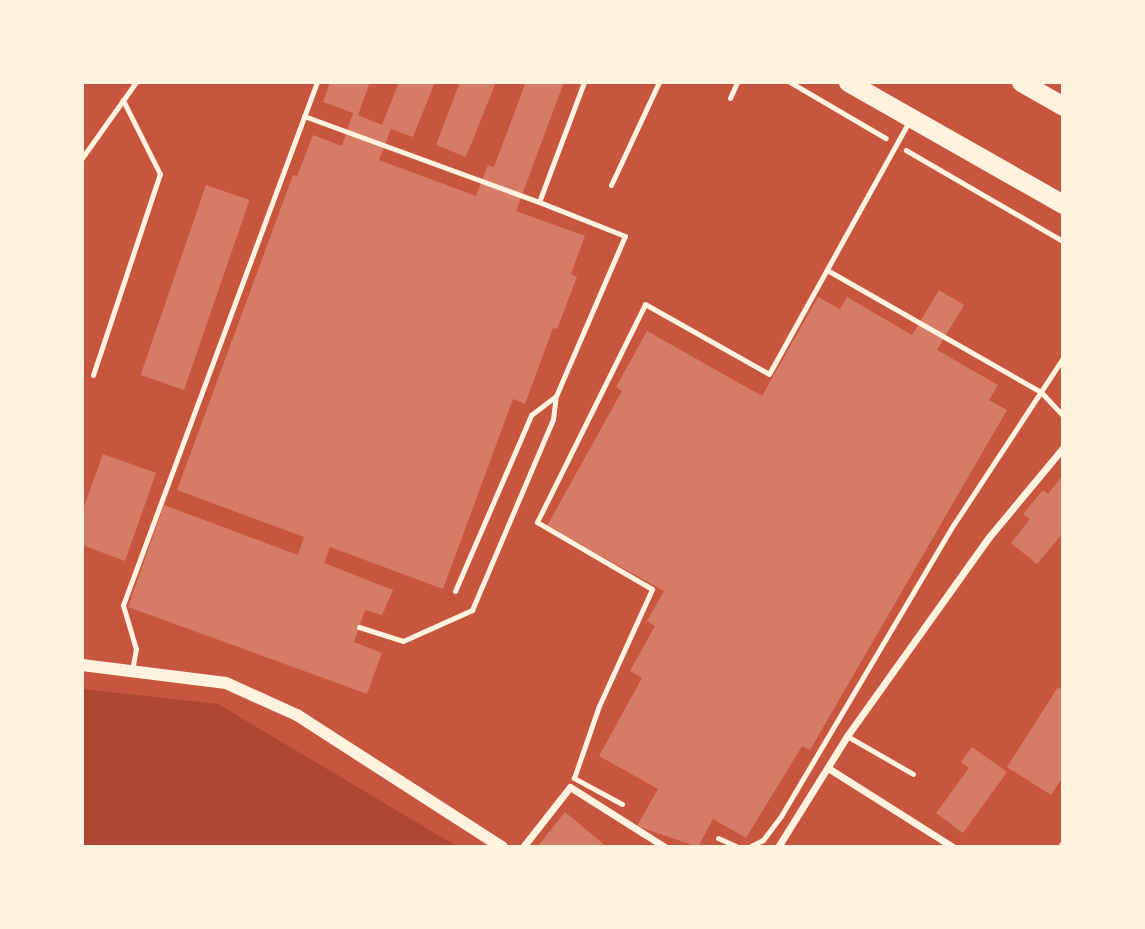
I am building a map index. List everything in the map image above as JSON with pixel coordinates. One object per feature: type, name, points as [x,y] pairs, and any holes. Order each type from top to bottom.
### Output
[{"type":"highway","points":[[848,82],[1063,204]]},
{"type":"highway","points":[[1035,86],[1063,106]]},
{"type":"street","points":[[778,847],[847,736],[989,537],[1063,448]]},
{"type":"street","points":[[82,665],[132,674],[226,683],[297,715],[502,847]]},
{"type":"street","points":[[828,768],[953,847]]},
{"type":"street","points":[[523,847],[570,787],[665,847]]},
{"type":"lane","points":[[82,158],[136,82]]},
{"type":"lane","points":[[132,674],[136,649],[123,605],[317,82]]},
{"type":"lane","points":[[539,202],[584,82]]},
{"type":"lane","points":[[611,185],[659,82]]},
{"type":"lane","points":[[730,98],[737,82]]},
{"type":"lane","points":[[93,375],[160,174],[123,100]]},
{"type":"lane","points":[[304,116],[625,236],[556,396],[553,419],[472,610],[403,641],[359,627]]},
{"type":"lane","points":[[622,804],[574,778],[599,706],[652,589],[537,522],[645,303],[769,374],[911,119]]},
{"type":"lane","points":[[827,270],[1041,391],[1063,416]]},
{"type":"lane","points":[[749,847],[763,840],[781,816],[954,524],[1063,358]]},
{"type":"lane","points":[[455,591],[531,415],[556,396]]},
{"type":"lane","points":[[847,736],[913,774]]},
{"type":"lane","points":[[718,838],[738,847]]},
{"type":"path","points":[[790,82],[1063,241]]},
{"type":"shaded area","points":[[82,689],[218,704],[458,847],[82,847]]},
{"type":"building","points":[[330,82],[370,82],[358,115],[382,125],[399,82],[435,82],[413,137],[391,129],[379,160],[476,196],[488,165],[494,167],[526,82],[564,82],[516,211],[585,236],[571,274],[577,277],[557,329],[553,328],[525,404],[513,399],[443,589],[330,547],[324,563],[393,590],[382,615],[365,610],[354,642],[382,653],[367,694],[128,607],[164,505],[298,555],[304,537],[177,490],[293,175],[297,176],[313,135],[342,146],[353,113],[323,102]]},
{"type":"building","points":[[460,82],[496,82],[466,157],[436,145]]},
{"type":"building","points":[[206,185],[249,200],[184,390],[141,375]]},
{"type":"building","points":[[939,290],[964,305],[937,350],[998,385],[989,400],[1007,410],[810,750],[802,746],[746,838],[713,819],[698,847],[637,826],[658,789],[599,756],[642,678],[630,671],[655,626],[647,621],[664,591],[547,526],[622,391],[616,387],[647,331],[762,396],[818,297],[840,309],[847,297],[912,335]]},
{"type":"building","points":[[103,454],[156,473],[125,561],[82,545],[82,512]]},
{"type":"building","points":[[1063,475],[1063,533],[1037,564],[1011,543],[1030,519],[1023,514],[1043,490],[1048,494]]},
{"type":"building","points":[[1058,687],[1063,690],[1063,777],[1051,795],[1007,767]]},
{"type":"building","points":[[972,747],[1007,772],[963,833],[936,813],[969,768],[961,762]]},
{"type":"building","points":[[565,812],[607,847],[537,847]]}]
